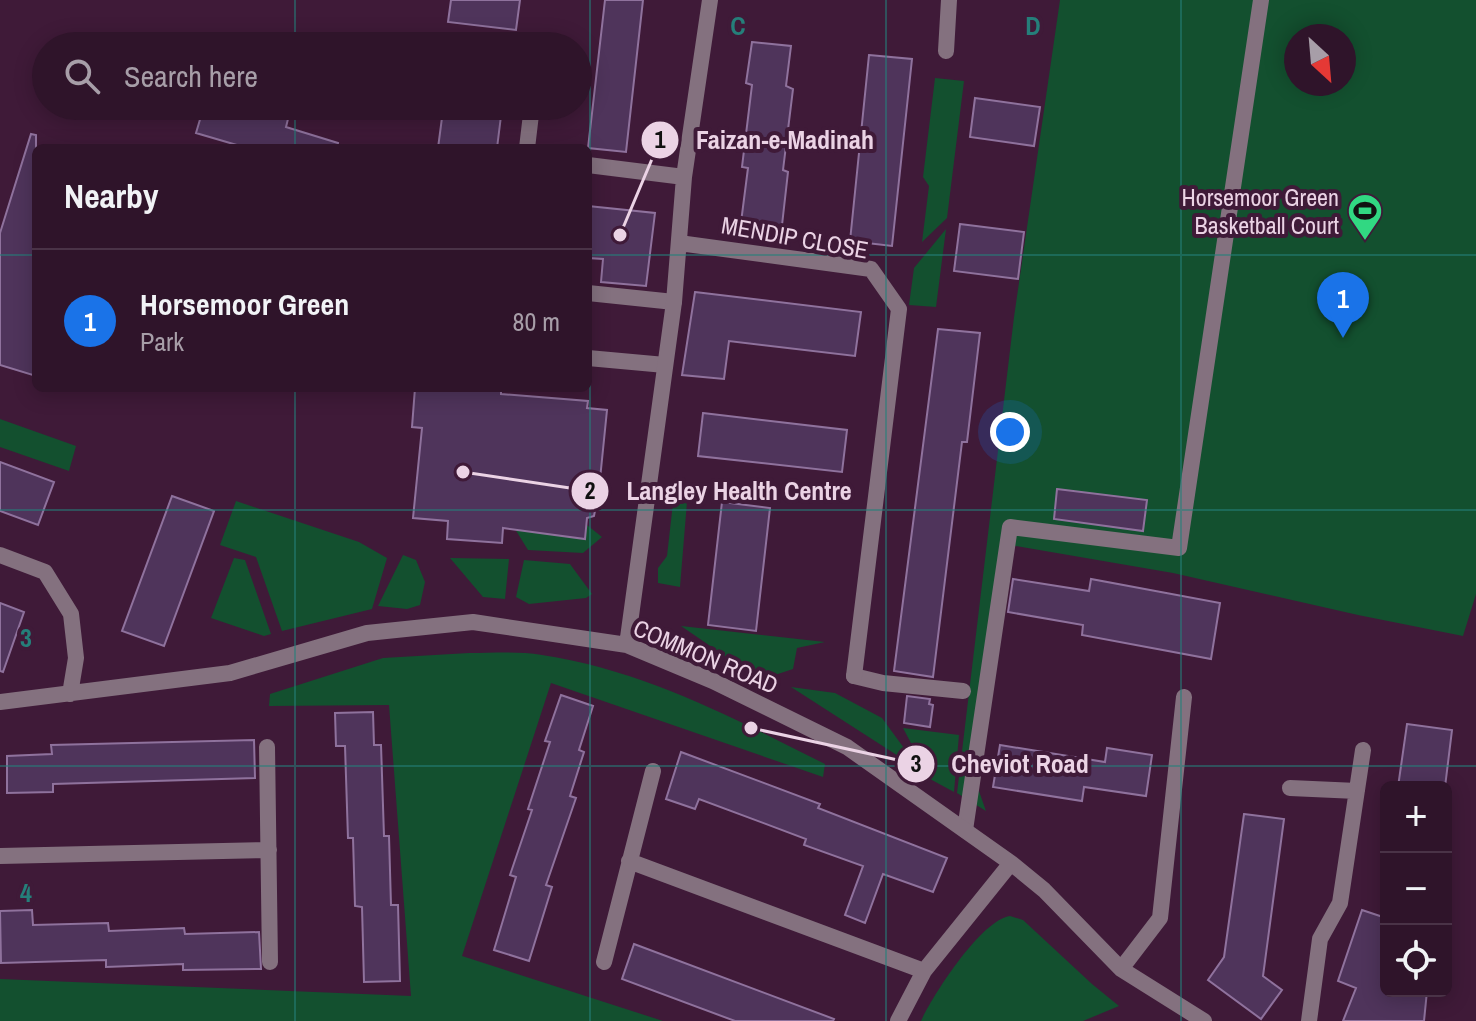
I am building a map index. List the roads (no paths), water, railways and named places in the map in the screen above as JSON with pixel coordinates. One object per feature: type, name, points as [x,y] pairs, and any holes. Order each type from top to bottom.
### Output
[{"type":"street","points":[[627,645],[674,302],[684,177],[710,0]]},
{"type":"street","points":[[946,51],[949,0]]},
{"type":"street","points":[[965,830],[1010,527],[1179,548],[1261,0]]},
{"type":"street","points":[[527,144],[530,120]]},
{"type":"street","points":[[592,166],[684,177]]},
{"type":"street","name":"MENDIP CLOSE","points":[[679,243],[871,269],[899,309],[854,676],[883,683],[963,691]]},
{"type":"street","points":[[592,293],[674,302]]},
{"type":"street","points":[[592,358],[665,365]]},
{"type":"street","points":[[0,555],[45,572],[71,614],[76,658],[70,694]]},
{"type":"street","name":"COMMON ROAD","points":[[0,702],[230,673],[367,633],[473,622],[627,645],[713,681],[847,747],[1011,863],[1044,890],[1121,969],[1204,1021]]},
{"type":"street","points":[[1121,969],[1160,918],[1184,697]]},
{"type":"street","points":[[267,747],[270,962]]},
{"type":"street","points":[[1309,1021],[1320,939],[1340,903],[1363,750]]},
{"type":"street","points":[[604,962],[653,771]]},
{"type":"street","points":[[1290,788],[1357,791]]},
{"type":"street","points":[[0,856],[269,850]]},
{"type":"street","points":[[629,861],[924,971]]},
{"type":"street","points":[[898,1021],[924,971],[1011,863]]},
{"type":"place","name":"Faizan-e-Madinah","points":[[620,235]]},
{"type":"place","name":"Horsemoor Green Basketball Court","points":[[1365,242]]},
{"type":"place","name":"Horsemoor Green","points":[[1343,338]]},
{"type":"place","name":"Langley Health Centre","points":[[463,472]]},
{"type":"place","name":"Cheviot Road","points":[[751,728]]}]
